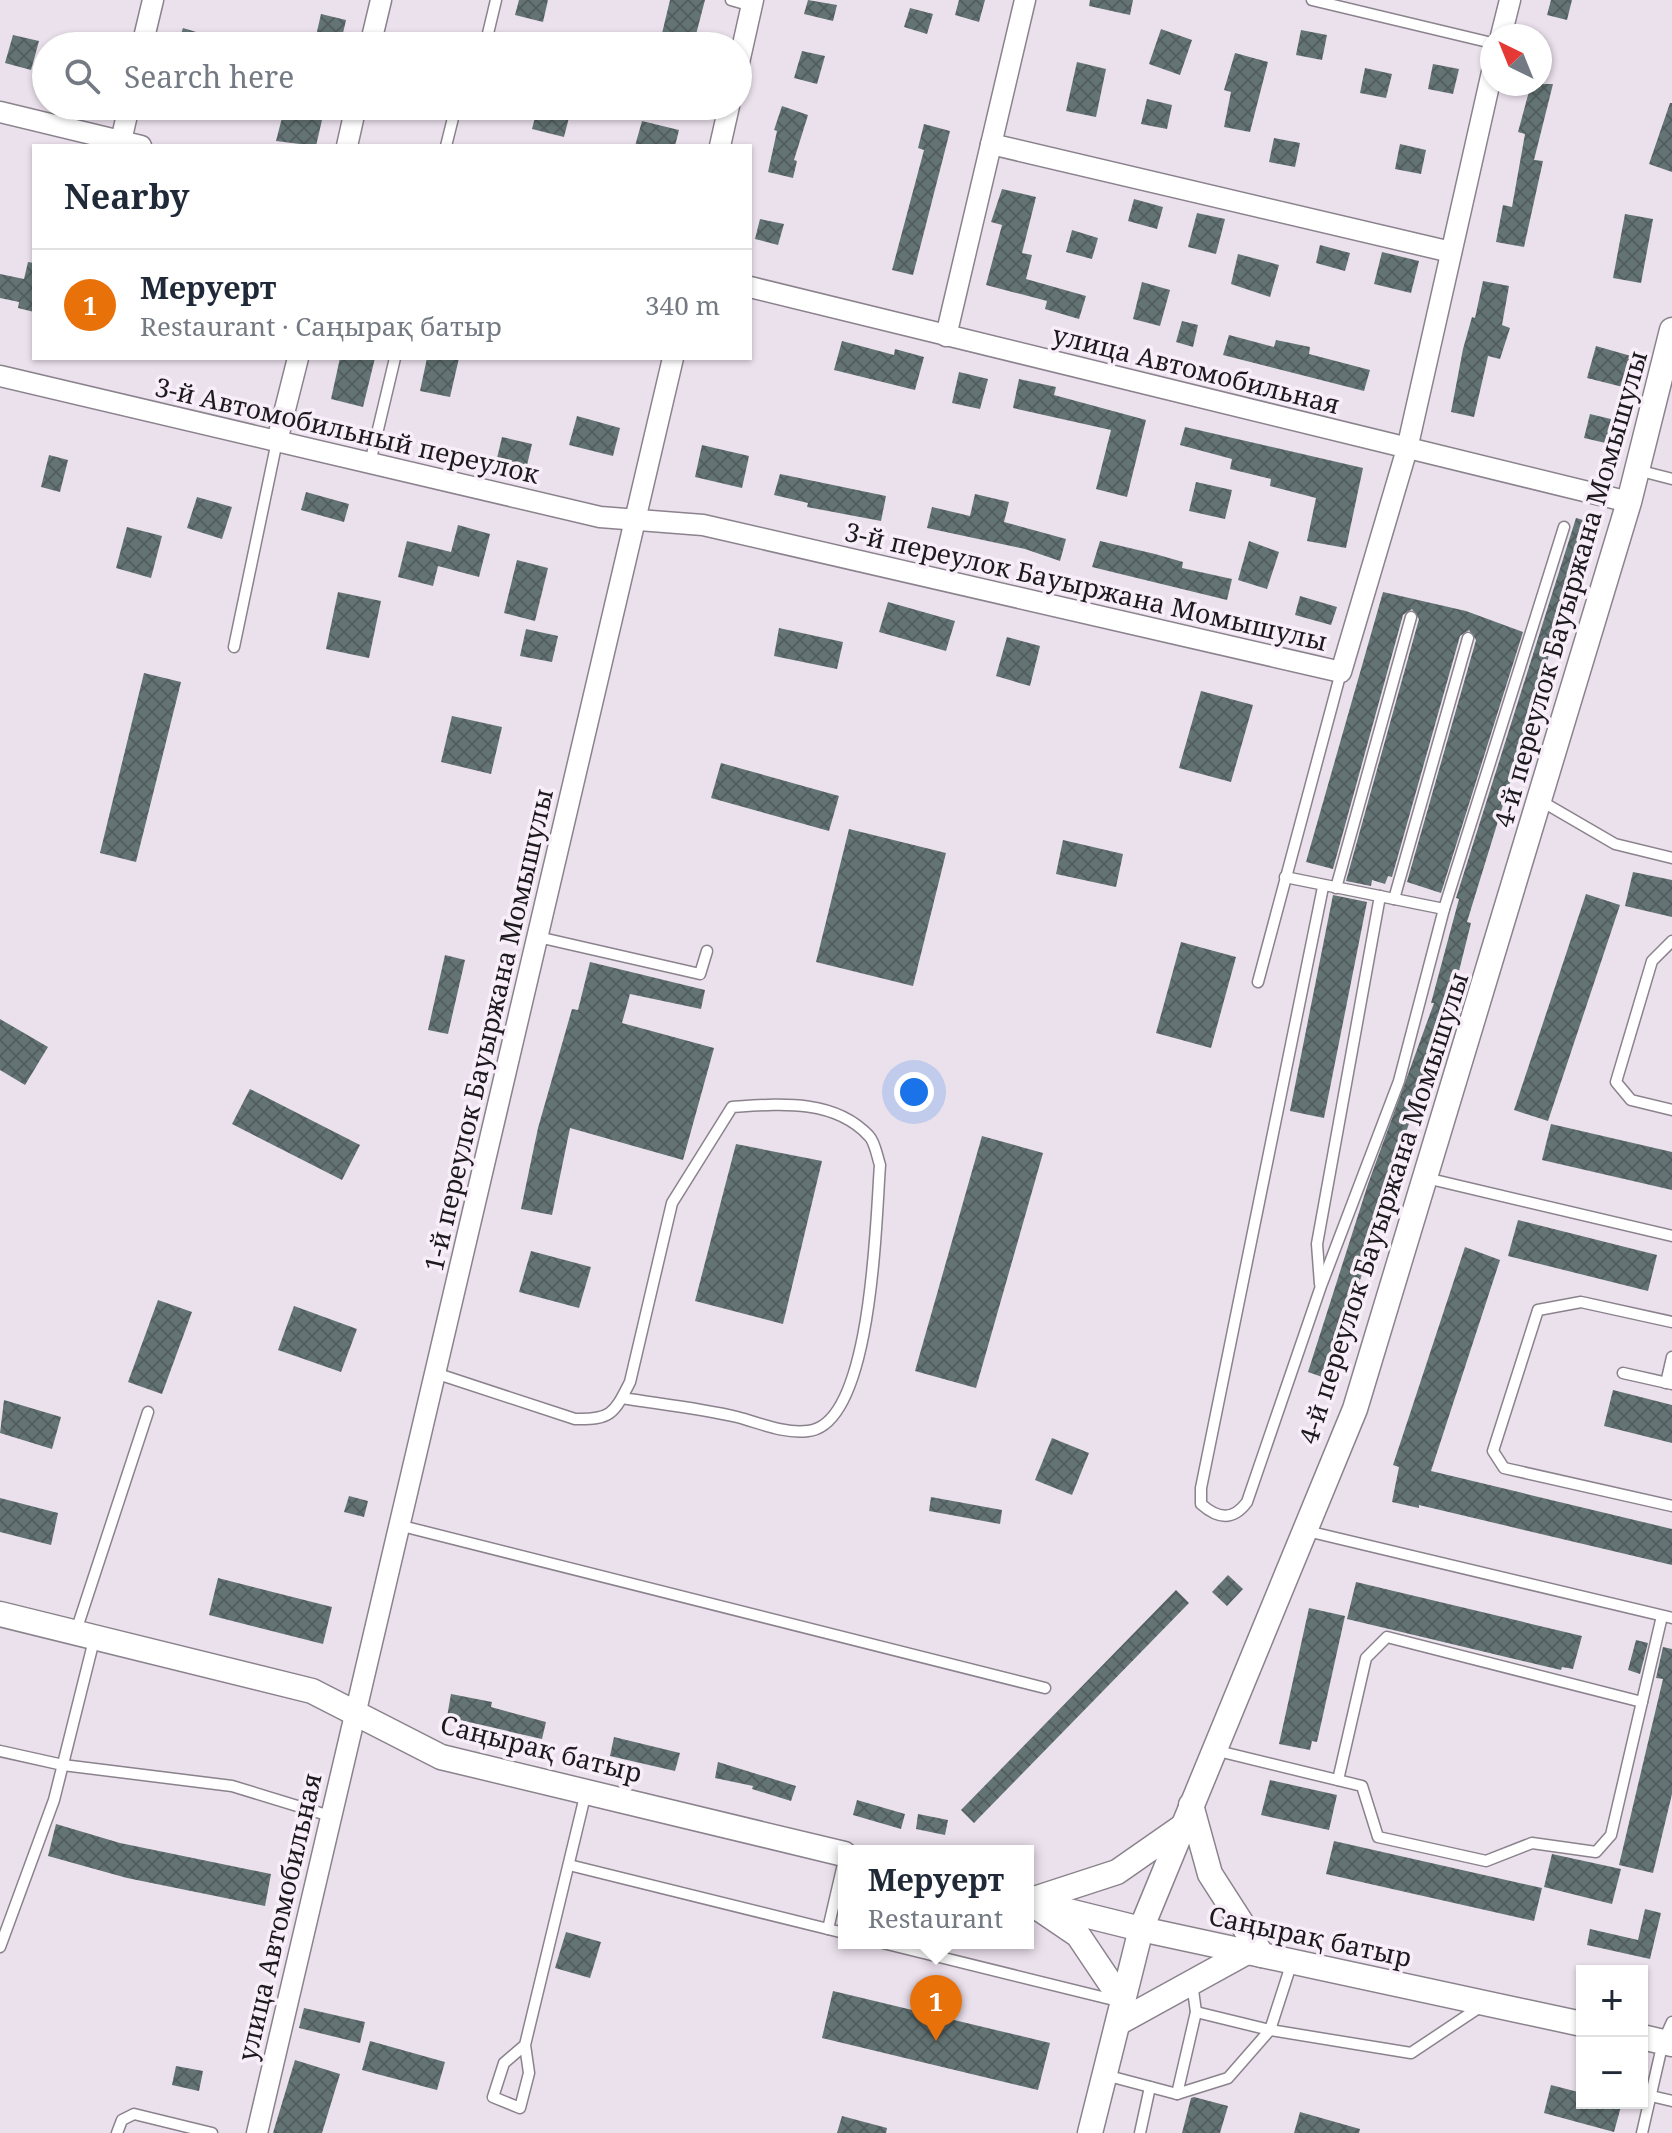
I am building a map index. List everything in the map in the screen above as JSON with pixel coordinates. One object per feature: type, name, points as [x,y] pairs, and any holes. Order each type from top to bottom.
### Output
[{"type":"street","points":[[145,32],[153,0]]},
{"type":"street","points":[[373,32],[381,0]]},
{"type":"street","points":[[946,336],[1025,0]]},
{"type":"street","points":[[1504,24],[1510,0]]},
{"type":"street","points":[[746,32],[752,3]]},
{"type":"street","name":"3-й переулок Бауыржана Момышулы","points":[[637,517],[703,525],[1341,672],[1407,449],[1487,96]]},
{"type":"street","points":[[0,112],[32,120]]},
{"type":"street","points":[[33,120],[131,144],[130,120]]},
{"type":"street","points":[[347,144],[353,120]]},
{"type":"street","points":[[720,144],[726,120]]},
{"type":"street","points":[[991,144],[1451,252]]},
{"type":"street","name":"улица Автомобильная","points":[[752,288],[1629,502]]},
{"type":"street","name":"4-й переулок Бауыржана Момышулы","points":[[1090,2133],[1141,1929],[1355,1409],[1629,502],[1672,330]]},
{"type":"street","points":[[277,441],[297,360]]},
{"type":"street","name":"1-й переулок Бауыржана Момышулы","points":[[354,1713],[673,360]]},
{"type":"street","name":"3-й Автомобильный переулок","points":[[0,376],[600,517],[637,517]]},
{"type":"street","name":"Саңырақ батыр","points":[[0,1614],[312,1691],[441,1757],[587,1790],[838,1855]]},
{"type":"street","name":"улица Автомобильная","points":[[257,2133],[354,1713]]},
{"type":"street","points":[[1034,1899],[1117,1872],[1187,1815],[1210,1874],[1254,1953],[1120,2012],[1078,1935],[1034,1905]]},
{"type":"street","name":"Саңырақ батыр","points":[[1034,1902],[1141,1929],[1576,2023]]},
{"type":"lane","points":[[488,32],[496,0]]},
{"type":"lane","points":[[731,0],[752,3]]},
{"type":"lane","points":[[1312,0],[1480,40]]},
{"type":"lane","points":[[446,144],[452,120]]},
{"type":"lane","points":[[370,463],[395,360]]},
{"type":"lane","points":[[234,647],[277,441]]},
{"type":"lane","points":[[1637,470],[1672,479]]},
{"type":"lane","points":[[1323,887],[1201,1488],[1201,1504],[1211,1513],[1226,1517],[1238,1513],[1247,1502],[1321,1286],[1399,1081],[1444,909],[1564,527]]},
{"type":"lane","points":[[1336,888],[1411,617]]},
{"type":"lane","points":[[1394,899],[1468,638]]},
{"type":"lane","points":[[1258,982],[1341,672]]},
{"type":"lane","points":[[1541,801],[1615,844],[1672,858]]},
{"type":"lane","points":[[1285,877],[1444,909]]},
{"type":"lane","points":[[1321,1286],[1317,1244],[1380,896]]},
{"type":"lane","points":[[538,937],[700,974],[707,951]]},
{"type":"lane","points":[[1672,941],[1652,961],[1616,1082],[1631,1100],[1672,1110]]},
{"type":"lane","points":[[435,1373],[575,1419],[597,1420],[614,1412],[630,1382],[672,1203],[732,1107],[795,1103],[847,1118],[871,1137],[880,1165],[865,1341],[848,1393],[830,1418],[812,1431],[784,1430],[735,1417],[622,1398]]},
{"type":"lane","points":[[1426,1178],[1672,1236]]},
{"type":"lane","points":[[1672,1322],[1581,1302],[1538,1310],[1493,1451],[1504,1468],[1672,1506]]},
{"type":"lane","points":[[1623,1373],[1669,1384],[1672,1357]]},
{"type":"lane","points":[[0,1947],[54,1800],[63,1765],[84,1637],[148,1412]]},
{"type":"lane","points":[[398,1525],[1045,1688]]},
{"type":"lane","points":[[1214,1750],[1362,1786],[1378,1837],[1486,1861],[1532,1843],[1596,1852],[1611,1835],[1642,1702],[1667,1617],[1305,1530]]},
{"type":"lane","points":[[1338,1780],[1366,1658],[1387,1637],[1642,1702]]},
{"type":"lane","points":[[0,1751],[63,1765],[232,1786],[330,1816]]},
{"type":"lane","points":[[525,2045],[504,2063],[493,2097],[520,2108],[529,2073],[525,2045],[587,1790]]},
{"type":"lane","points":[[569,1865],[838,1932]]},
{"type":"lane","points":[[828,1929],[838,1884]]},
{"type":"lane","points":[[904,1949],[1120,2012]]},
{"type":"lane","points":[[1105,2075],[1177,2094],[1228,2078],[1270,2030],[1292,1962]]},
{"type":"lane","points":[[1177,2094],[1196,2012],[1192,1979]]},
{"type":"lane","points":[[1196,2012],[1270,2030],[1411,2053],[1485,2003]]},
{"type":"lane","points":[[1642,2133],[1662,2036]]},
{"type":"lane","points":[[1140,2133],[1150,2087]]},
{"type":"lane","points":[[1651,2096],[1672,2101]]},
{"type":"lane","points":[[117,2133],[122,2120],[134,2114],[212,2133]]},
{"type":"building","points":[[519,0],[548,0],[543,22],[515,15]]},
{"type":"building","points":[[670,0],[705,0],[697,32],[662,32]]},
{"type":"building","points":[[808,0],[837,5],[833,21],[804,14]]},
{"type":"building","points":[[959,0],[985,0],[979,22],[955,15]]},
{"type":"building","points":[[1090,0],[1133,0],[1130,15],[1089,6]]},
{"type":"building","points":[[1551,0],[1572,0],[1567,20],[1547,15]]},
{"type":"building","points":[[910,8],[933,14],[927,34],[904,27]]},
{"type":"building","points":[[321,14],[346,20],[343,32],[317,32]]},
{"type":"building","points":[[1161,29],[1192,40],[1180,75],[1149,64]]},
{"type":"building","points":[[1301,30],[1327,35],[1322,60],[1296,55]]},
{"type":"building","points":[[13,35],[32,39],[31,70],[5,63]]},
{"type":"building","points":[[802,51],[825,56],[817,84],[794,78]]},
{"type":"building","points":[[1235,53],[1268,62],[1250,132],[1224,127],[1231,92],[1224,90]]},
{"type":"building","points":[[1077,62],[1106,69],[1096,117],[1066,111]]},
{"type":"building","points":[[1433,64],[1459,69],[1453,94],[1428,89]]},
{"type":"building","points":[[1365,68],[1392,74],[1386,98],[1360,93]]},
{"type":"building","points":[[1528,96],[1550,96],[1534,160],[1543,161],[1524,247],[1496,242],[1503,205],[1512,207],[1525,134],[1518,132]]},
{"type":"building","points":[[1147,99],[1172,105],[1167,129],[1141,124]]},
{"type":"building","points":[[1672,103],[1672,172],[1649,164]]},
{"type":"building","points":[[782,106],[808,115],[794,160],[797,161],[793,178],[768,172],[777,131],[774,130]]},
{"type":"building","points":[[281,120],[322,120],[316,144],[276,141]]},
{"type":"building","points":[[534,120],[568,120],[564,137],[532,129]]},
{"type":"building","points":[[642,121],[679,130],[676,144],[636,144]]},
{"type":"building","points":[[924,124],[950,131],[913,275],[892,270],[924,150],[918,148]]},
{"type":"building","points":[[1274,138],[1300,143],[1295,167],[1269,162]]},
{"type":"building","points":[[1400,144],[1426,150],[1421,174],[1395,169]]},
{"type":"building","points":[[1002,189],[1036,197],[1022,253],[1032,255],[1026,279],[1086,296],[1079,319],[1045,309],[1047,301],[986,285],[1002,225],[991,222]]},
{"type":"building","points":[[1134,199],[1163,207],[1157,229],[1128,221]]},
{"type":"building","points":[[1197,213],[1225,219],[1216,254],[1188,247]]},
{"type":"building","points":[[1625,214],[1653,219],[1641,283],[1613,278]]},
{"type":"building","points":[[760,219],[784,224],[778,245],[755,239]]},
{"type":"building","points":[[1072,230],[1098,238],[1092,259],[1066,252]]},
{"type":"building","points":[[1320,245],[1350,253],[1345,271],[1316,263]]},
{"type":"building","points":[[1382,252],[1419,261],[1411,293],[1374,284]]},
{"type":"building","points":[[1238,254],[1279,265],[1270,297],[1231,284]]},
{"type":"building","points":[[28,262],[32,263],[32,312],[18,308],[19,302],[0,298],[0,274],[24,279]]},
{"type":"building","points":[[1483,281],[1509,286],[1502,325],[1510,328],[1500,359],[1488,356],[1474,417],[1451,412],[1463,349],[1472,317],[1475,318]]},
{"type":"building","points":[[1142,282],[1170,290],[1160,326],[1133,319]]},
{"type":"building","points":[[1182,321],[1198,325],[1193,347],[1176,342]]},
{"type":"building","points":[[1229,335],[1274,347],[1276,340],[1310,347],[1309,354],[1370,370],[1364,391],[1223,355]]},
{"type":"building","points":[[842,341],[894,355],[895,349],[924,357],[915,390],[834,370]]},
{"type":"building","points":[[1596,346],[1631,356],[1623,387],[1587,378]]},
{"type":"building","points":[[340,360],[375,360],[363,407],[331,399]]},
{"type":"building","points":[[427,360],[459,360],[450,397],[420,391]]},
{"type":"building","points":[[959,372],[988,379],[980,409],[952,403]]},
{"type":"building","points":[[1019,379],[1056,387],[1054,395],[1146,420],[1127,497],[1096,489],[1111,430],[1013,408]]},
{"type":"building","points":[[1590,414],[1619,421],[1614,445],[1584,438]]},
{"type":"building","points":[[577,416],[620,428],[613,456],[569,445]]},
{"type":"building","points":[[1185,427],[1363,468],[1346,548],[1307,541],[1316,498],[1270,486],[1271,479],[1230,469],[1232,459],[1180,445]]},
{"type":"building","points":[[502,437],[532,444],[524,478],[494,471]]},
{"type":"building","points":[[702,445],[749,456],[742,488],[695,477]]},
{"type":"building","points":[[49,455],[68,460],[60,492],[41,487]]},
{"type":"building","points":[[780,474],[886,496],[881,521],[807,507],[808,503],[774,495]]},
{"type":"building","points":[[1196,482],[1232,490],[1225,519],[1189,511]]},
{"type":"building","points":[[306,492],[349,504],[344,522],[301,510]]},
{"type":"building","points":[[975,494],[1009,502],[1004,522],[1066,539],[1060,561],[1025,549],[927,528],[932,507],[970,516]]},
{"type":"building","points":[[197,497],[232,507],[222,539],[187,528]]},
{"type":"building","points":[[1576,518],[1590,522],[1467,922],[1471,923],[1448,1015],[1392,1171],[1395,1172],[1328,1379],[1308,1372],[1368,1184],[1434,1003],[1431,1003],[1459,899],[1456,898]]},
{"type":"building","points":[[458,525],[490,534],[479,577],[438,566],[433,586],[398,577],[407,541],[451,552]]},
{"type":"building","points":[[127,527],[162,536],[151,578],[116,568]]},
{"type":"building","points":[[1100,541],[1183,562],[1182,568],[1232,579],[1227,600],[1092,567]]},
{"type":"building","points":[[1249,541],[1279,552],[1267,589],[1238,580]]},
{"type":"building","points":[[517,560],[548,568],[535,621],[504,613]]},
{"type":"building","points":[[338,592],[381,601],[369,658],[326,649]]},
{"type":"building","points":[[1383,592],[1466,611],[1523,632],[1441,893],[1407,882],[1476,640],[1469,630],[1460,636],[1392,877],[1388,876],[1385,884],[1372,880],[1371,886],[1346,881],[1419,619],[1412,609],[1403,615],[1333,869],[1306,862]]},
{"type":"building","points":[[1300,596],[1337,607],[1331,625],[1295,615]]},
{"type":"building","points":[[888,602],[955,621],[946,651],[879,632]]},
{"type":"building","points":[[779,628],[843,642],[837,669],[774,656]]},
{"type":"building","points":[[526,629],[558,636],[552,662],[520,656]]},
{"type":"building","points":[[1007,637],[1040,646],[1030,686],[996,676]]},
{"type":"building","points":[[144,673],[181,682],[136,862],[100,853]]},
{"type":"building","points":[[1201,691],[1253,705],[1231,782],[1179,768]]},
{"type":"building","points":[[452,716],[502,727],[491,774],[441,762]]},
{"type":"building","points":[[721,763],[839,796],[829,831],[711,798]]},
{"type":"building","points":[[849,829],[946,853],[913,986],[816,962]]},
{"type":"building","points":[[1063,840],[1123,854],[1116,887],[1056,874]]},
{"type":"building","points":[[1633,872],[1672,880],[1672,917],[1625,906]]},
{"type":"building","points":[[1586,894],[1620,905],[1548,1121],[1514,1110]]},
{"type":"building","points":[[1333,895],[1367,902],[1324,1118],[1290,1111]]},
{"type":"building","points":[[1181,942],[1236,957],[1211,1048],[1156,1033]]},
{"type":"building","points":[[445,955],[465,960],[448,1034],[428,1030]]},
{"type":"building","points":[[590,962],[705,990],[701,1009],[630,994],[622,1023],[714,1048],[683,1160],[570,1128],[552,1215],[521,1209],[538,1128],[572,1009],[578,1010]]},
{"type":"building","points":[[0,1019],[48,1047],[25,1085],[0,1070]]},
{"type":"building","points":[[250,1089],[360,1145],[342,1180],[232,1124]]},
{"type":"building","points":[[1551,1124],[1672,1152],[1672,1190],[1542,1160]]},
{"type":"building","points":[[982,1136],[1043,1153],[976,1388],[915,1371]]},
{"type":"building","points":[[736,1144],[822,1161],[783,1324],[695,1301]]},
{"type":"building","points":[[1518,1220],[1657,1255],[1648,1291],[1508,1256]]},
{"type":"building","points":[[1465,1247],[1500,1260],[1431,1471],[1672,1529],[1672,1565],[1419,1505],[1419,1508],[1392,1502],[1399,1467],[1393,1465]]},
{"type":"building","points":[[531,1251],[591,1267],[579,1308],[519,1292]]},
{"type":"building","points":[[158,1300],[192,1312],[162,1394],[128,1382]]},
{"type":"building","points":[[294,1306],[357,1329],[341,1372],[278,1350]]},
{"type":"building","points":[[1613,1390],[1672,1405],[1672,1443],[1604,1426]]},
{"type":"building","points":[[4,1400],[61,1417],[52,1449],[0,1433]]},
{"type":"building","points":[[1052,1438],[1089,1453],[1072,1495],[1035,1480]]},
{"type":"building","points":[[349,1496],[368,1501],[364,1517],[344,1512]]},
{"type":"building","points":[[931,1497],[1002,1510],[1000,1524],[929,1511]]},
{"type":"building","points":[[0,1498],[58,1513],[51,1545],[0,1532]]},
{"type":"building","points":[[1228,1575],[1243,1589],[1227,1606],[1212,1592]]},
{"type":"building","points":[[218,1578],[332,1607],[323,1644],[209,1615]]},
{"type":"building","points":[[1356,1582],[1582,1636],[1573,1669],[1562,1667],[1561,1670],[1347,1619]]},
{"type":"building","points":[[1176,1590],[1189,1603],[974,1823],[961,1810]]},
{"type":"building","points":[[1309,1608],[1345,1616],[1317,1742],[1312,1741],[1310,1750],[1279,1744]]},
{"type":"building","points":[[1636,1640],[1648,1643],[1640,1674],[1628,1670]]},
{"type":"building","points":[[1663,1647],[1672,1649],[1672,1794],[1653,1873],[1619,1865],[1663,1679],[1656,1678]]},
{"type":"building","points":[[451,1694],[492,1702],[491,1707],[546,1722],[542,1739],[447,1717]]},
{"type":"building","points":[[614,1737],[680,1753],[675,1771],[610,1756]]},
{"type":"building","points":[[718,1762],[796,1786],[791,1801],[752,1789],[753,1786],[715,1778]]},
{"type":"building","points":[[1270,1780],[1337,1795],[1329,1830],[1261,1815]]},
{"type":"building","points":[[857,1800],[905,1814],[901,1829],[853,1815]]},
{"type":"building","points":[[918,1814],[948,1820],[945,1835],[916,1829]]},
{"type":"building","points":[[56,1824],[120,1843],[271,1874],[265,1906],[127,1878],[48,1856]]},
{"type":"building","points":[[1334,1841],[1542,1888],[1534,1921],[1326,1874]]},
{"type":"building","points":[[1552,1854],[1621,1869],[1612,1904],[1544,1887]]},
{"type":"building","points":[[1645,1909],[1661,1913],[1650,1959],[1587,1945],[1590,1929],[1638,1940]]},
{"type":"building","points":[[566,1932],[601,1942],[590,1978],[555,1968]]},
{"type":"building","points":[[833,1991],[1050,2043],[1038,2090],[822,2038]]},
{"type":"building","points":[[304,2008],[365,2022],[360,2043],[299,2028]]},
{"type":"building","points":[[370,2041],[445,2062],[437,2090],[362,2070]]},
{"type":"building","points":[[295,2060],[340,2074],[322,2133],[273,2133]]},
{"type":"building","points":[[176,2066],[203,2071],[199,2091],[172,2085]]},
{"type":"building","points":[[1551,2085],[1576,2091],[1576,2109],[1620,2109],[1614,2132],[1544,2113]]},
{"type":"building","points":[[1191,2098],[1228,2106],[1220,2133],[1182,2133]]},
{"type":"building","points":[[1300,2112],[1360,2129],[1359,2133],[1294,2133]]},
{"type":"building","points":[[842,2116],[887,2128],[886,2133],[837,2133]]},
{"type":"place","name":"Меруерт","points":[[936,2041]]}]
